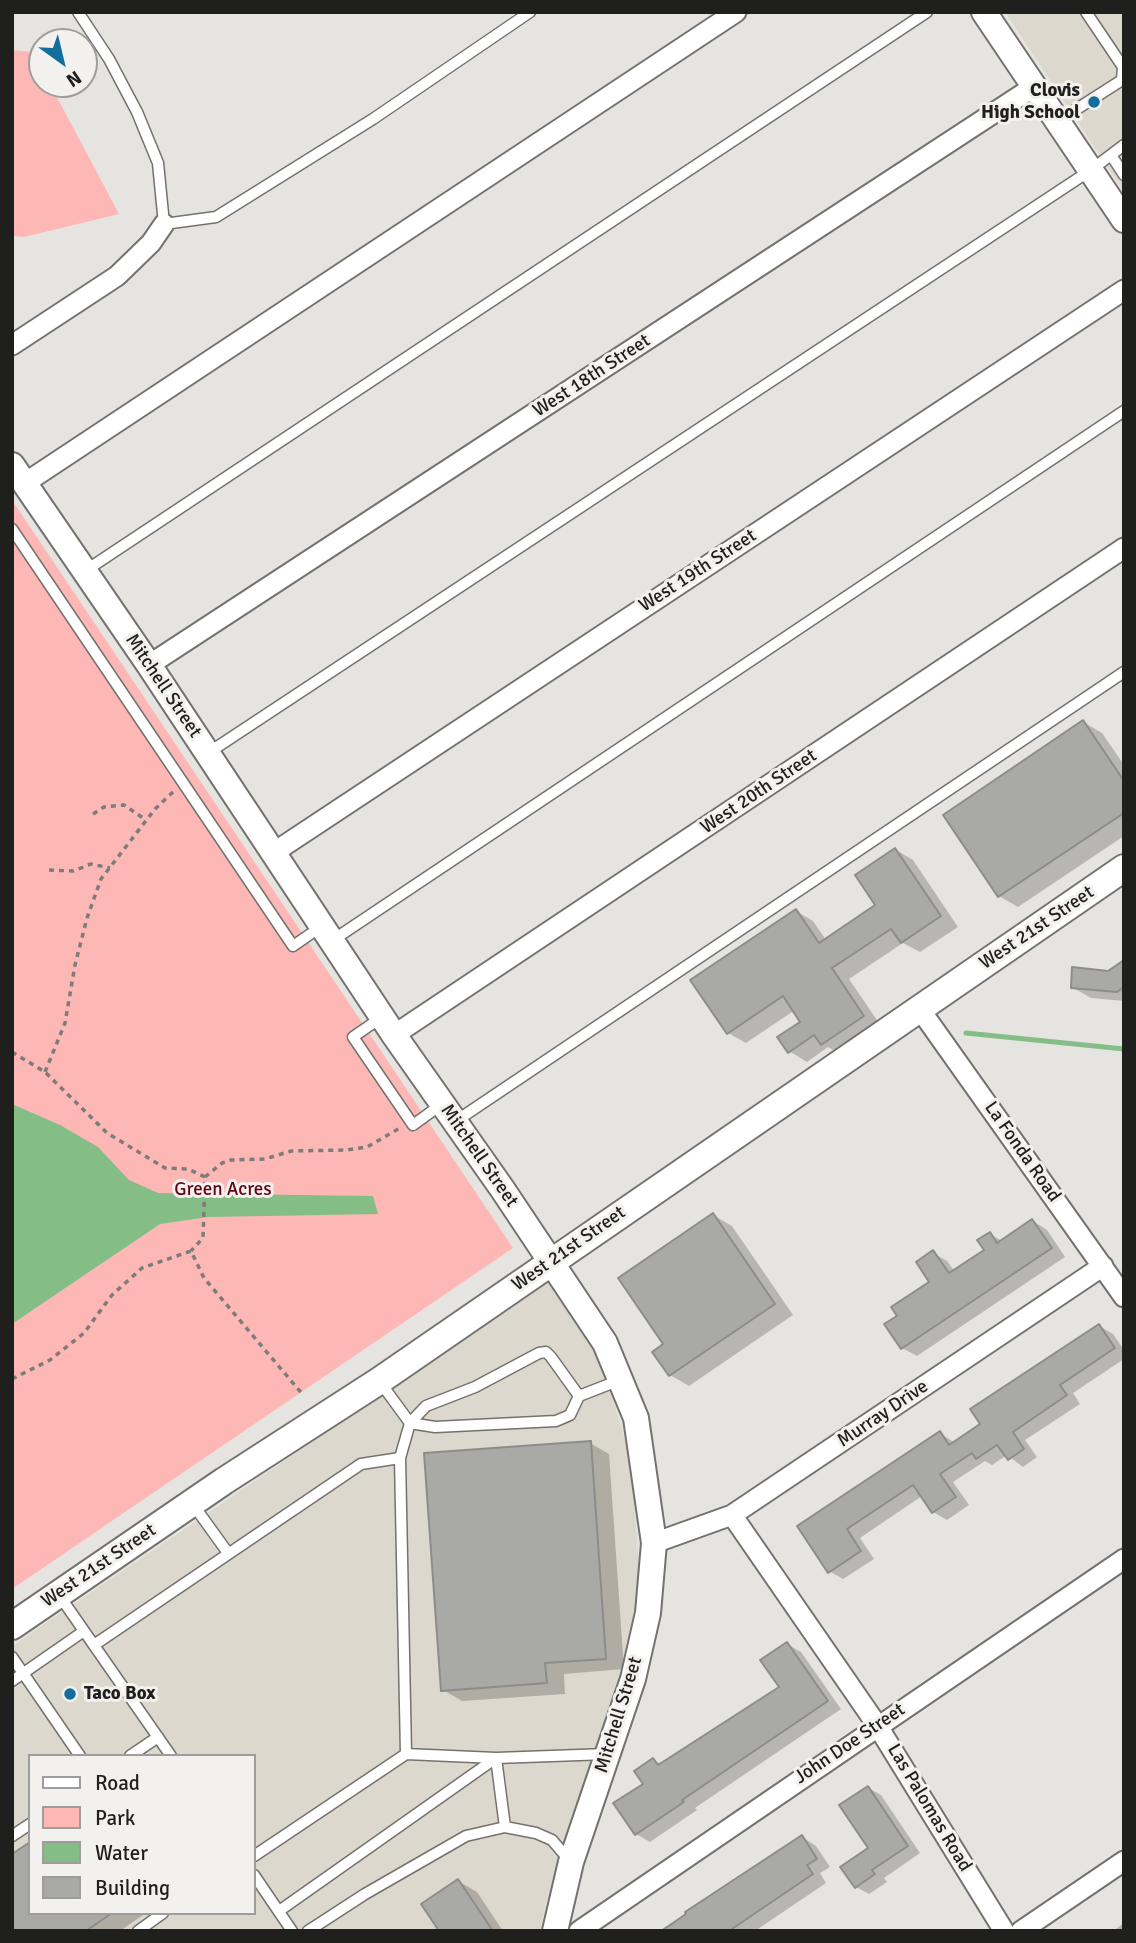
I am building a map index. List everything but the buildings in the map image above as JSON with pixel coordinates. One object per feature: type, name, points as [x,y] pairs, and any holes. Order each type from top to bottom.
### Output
[{"type":"main road","name":"West 21st Street","points":[[12,1626],[192,1503],[379,1381],[1124,868]]},
{"type":"street","points":[[19,474],[736,12]]},
{"type":"street","points":[[984,12],[1124,220]]},
{"type":"street","name":"West 18th Street","points":[[149,665],[1035,86]]},
{"type":"street","points":[[12,345],[117,276],[151,243],[164,224]]},
{"type":"street","name":"West 19th Street","points":[[273,853],[1124,290]]},
{"type":"street","name":"Mitchell Street","points":[[19,474],[388,1026],[605,1343],[636,1418],[654,1543],[648,1613],[633,1679],[571,1862],[555,1931]]},
{"type":"street","name":"West 20th Street","points":[[388,1026],[1124,548]]},
{"type":"street","name":"La Fonda Road","points":[[919,1008],[1124,1297]]},
{"type":"street","name":"Murray Drive","points":[[654,1543],[732,1515],[1103,1266]]},
{"type":"street","name":"Las Palomas Road","points":[[732,1515],[877,1725],[1003,1931]]},
{"type":"street","name":"John Doe Street","points":[[579,1931],[877,1725],[1124,1559]]},
{"type":"street","points":[[1021,1931],[1124,1861]]},
{"type":"lane","points":[[78,12],[109,59],[148,137],[158,163],[164,224],[216,217],[373,119],[530,12]]},
{"type":"lane","points":[[85,571],[927,12]]},
{"type":"lane","points":[[1058,121],[1122,80],[1123,67],[1086,12]]},
{"type":"lane","points":[[208,753],[1091,170],[1124,145]]},
{"type":"lane","points":[[1111,155],[1124,175]]},
{"type":"lane","points":[[12,528],[293,946],[327,934],[1124,411]]},
{"type":"lane","points":[[388,1026],[354,1037],[412,1125],[449,1113],[1124,672]]},
{"type":"lane","points":[[405,1754],[400,1458],[410,1423],[426,1406],[475,1387],[539,1353],[546,1352],[551,1357],[579,1396]]},
{"type":"lane","points":[[379,1381],[410,1423],[435,1427],[556,1421],[570,1415],[579,1396],[620,1380]]},
{"type":"lane","points":[[94,1644],[361,1464],[400,1458]]},
{"type":"lane","points":[[192,1503],[228,1553]]},
{"type":"lane","points":[[58,1594],[170,1754]]},
{"type":"lane","points":[[12,1681],[84,1630]]},
{"type":"lane","points":[[12,1657],[79,1754]]},
{"type":"lane","points":[[133,1754],[158,1737]]},
{"type":"lane","points":[[256,1855],[405,1754],[496,1758],[608,1754]]},
{"type":"lane","points":[[496,1758],[505,1827]]},
{"type":"lane","points":[[279,1911],[496,1758]]},
{"type":"lane","points":[[12,1836],[28,1825]]},
{"type":"lane","points":[[308,1931],[365,1894],[466,1836],[505,1827],[536,1833],[552,1840],[571,1862]]},
{"type":"lane","points":[[256,1878],[292,1931]]},
{"type":"lane","points":[[138,1931],[160,1915]]},
{"type":"path","points":[[45,1072],[65,1023],[75,965],[101,879],[146,820],[165,799],[184,785]]},
{"type":"path","points":[[93,814],[104,807],[124,805],[146,820]]},
{"type":"path","points":[[49,870],[73,871],[91,864],[110,868]]},
{"type":"path","points":[[12,1052],[45,1072],[107,1132],[165,1168],[188,1170],[205,1177]]},
{"type":"path","points":[[205,1177],[222,1163],[231,1160],[265,1160],[291,1151],[367,1147],[410,1121]]},
{"type":"path","points":[[12,1378],[50,1360],[84,1334],[112,1294],[142,1268],[191,1251],[203,1238],[205,1177]]},
{"type":"path","points":[[191,1251],[204,1278],[304,1396]]},
{"type":"shaded area","name":"Clovis High School","points":[[1005,12],[1124,12],[1124,192]]},
{"type":"shaded area","points":[[552,1279],[598,1350],[631,1459],[640,1581],[617,1698],[546,1903],[540,1931],[12,1931],[12,1646]]},
{"type":"green space","points":[[12,50],[28,52],[28,98],[57,98],[119,214],[24,237],[12,236]]},
{"type":"green space","name":"Green Acres","points":[[12,500],[513,1248],[12,1589]]},
{"type":"water","points":[[12,1104],[60,1125],[98,1147],[129,1180],[158,1193],[373,1196],[378,1214],[208,1217],[160,1224],[12,1324]]},
{"type":"waterway","points":[[966,1033],[1124,1049]]},
{"type":"place","name":"Clovis High School","points":[[1094,102]]},
{"type":"place","name":"Taco Box","points":[[70,1694]]}]
